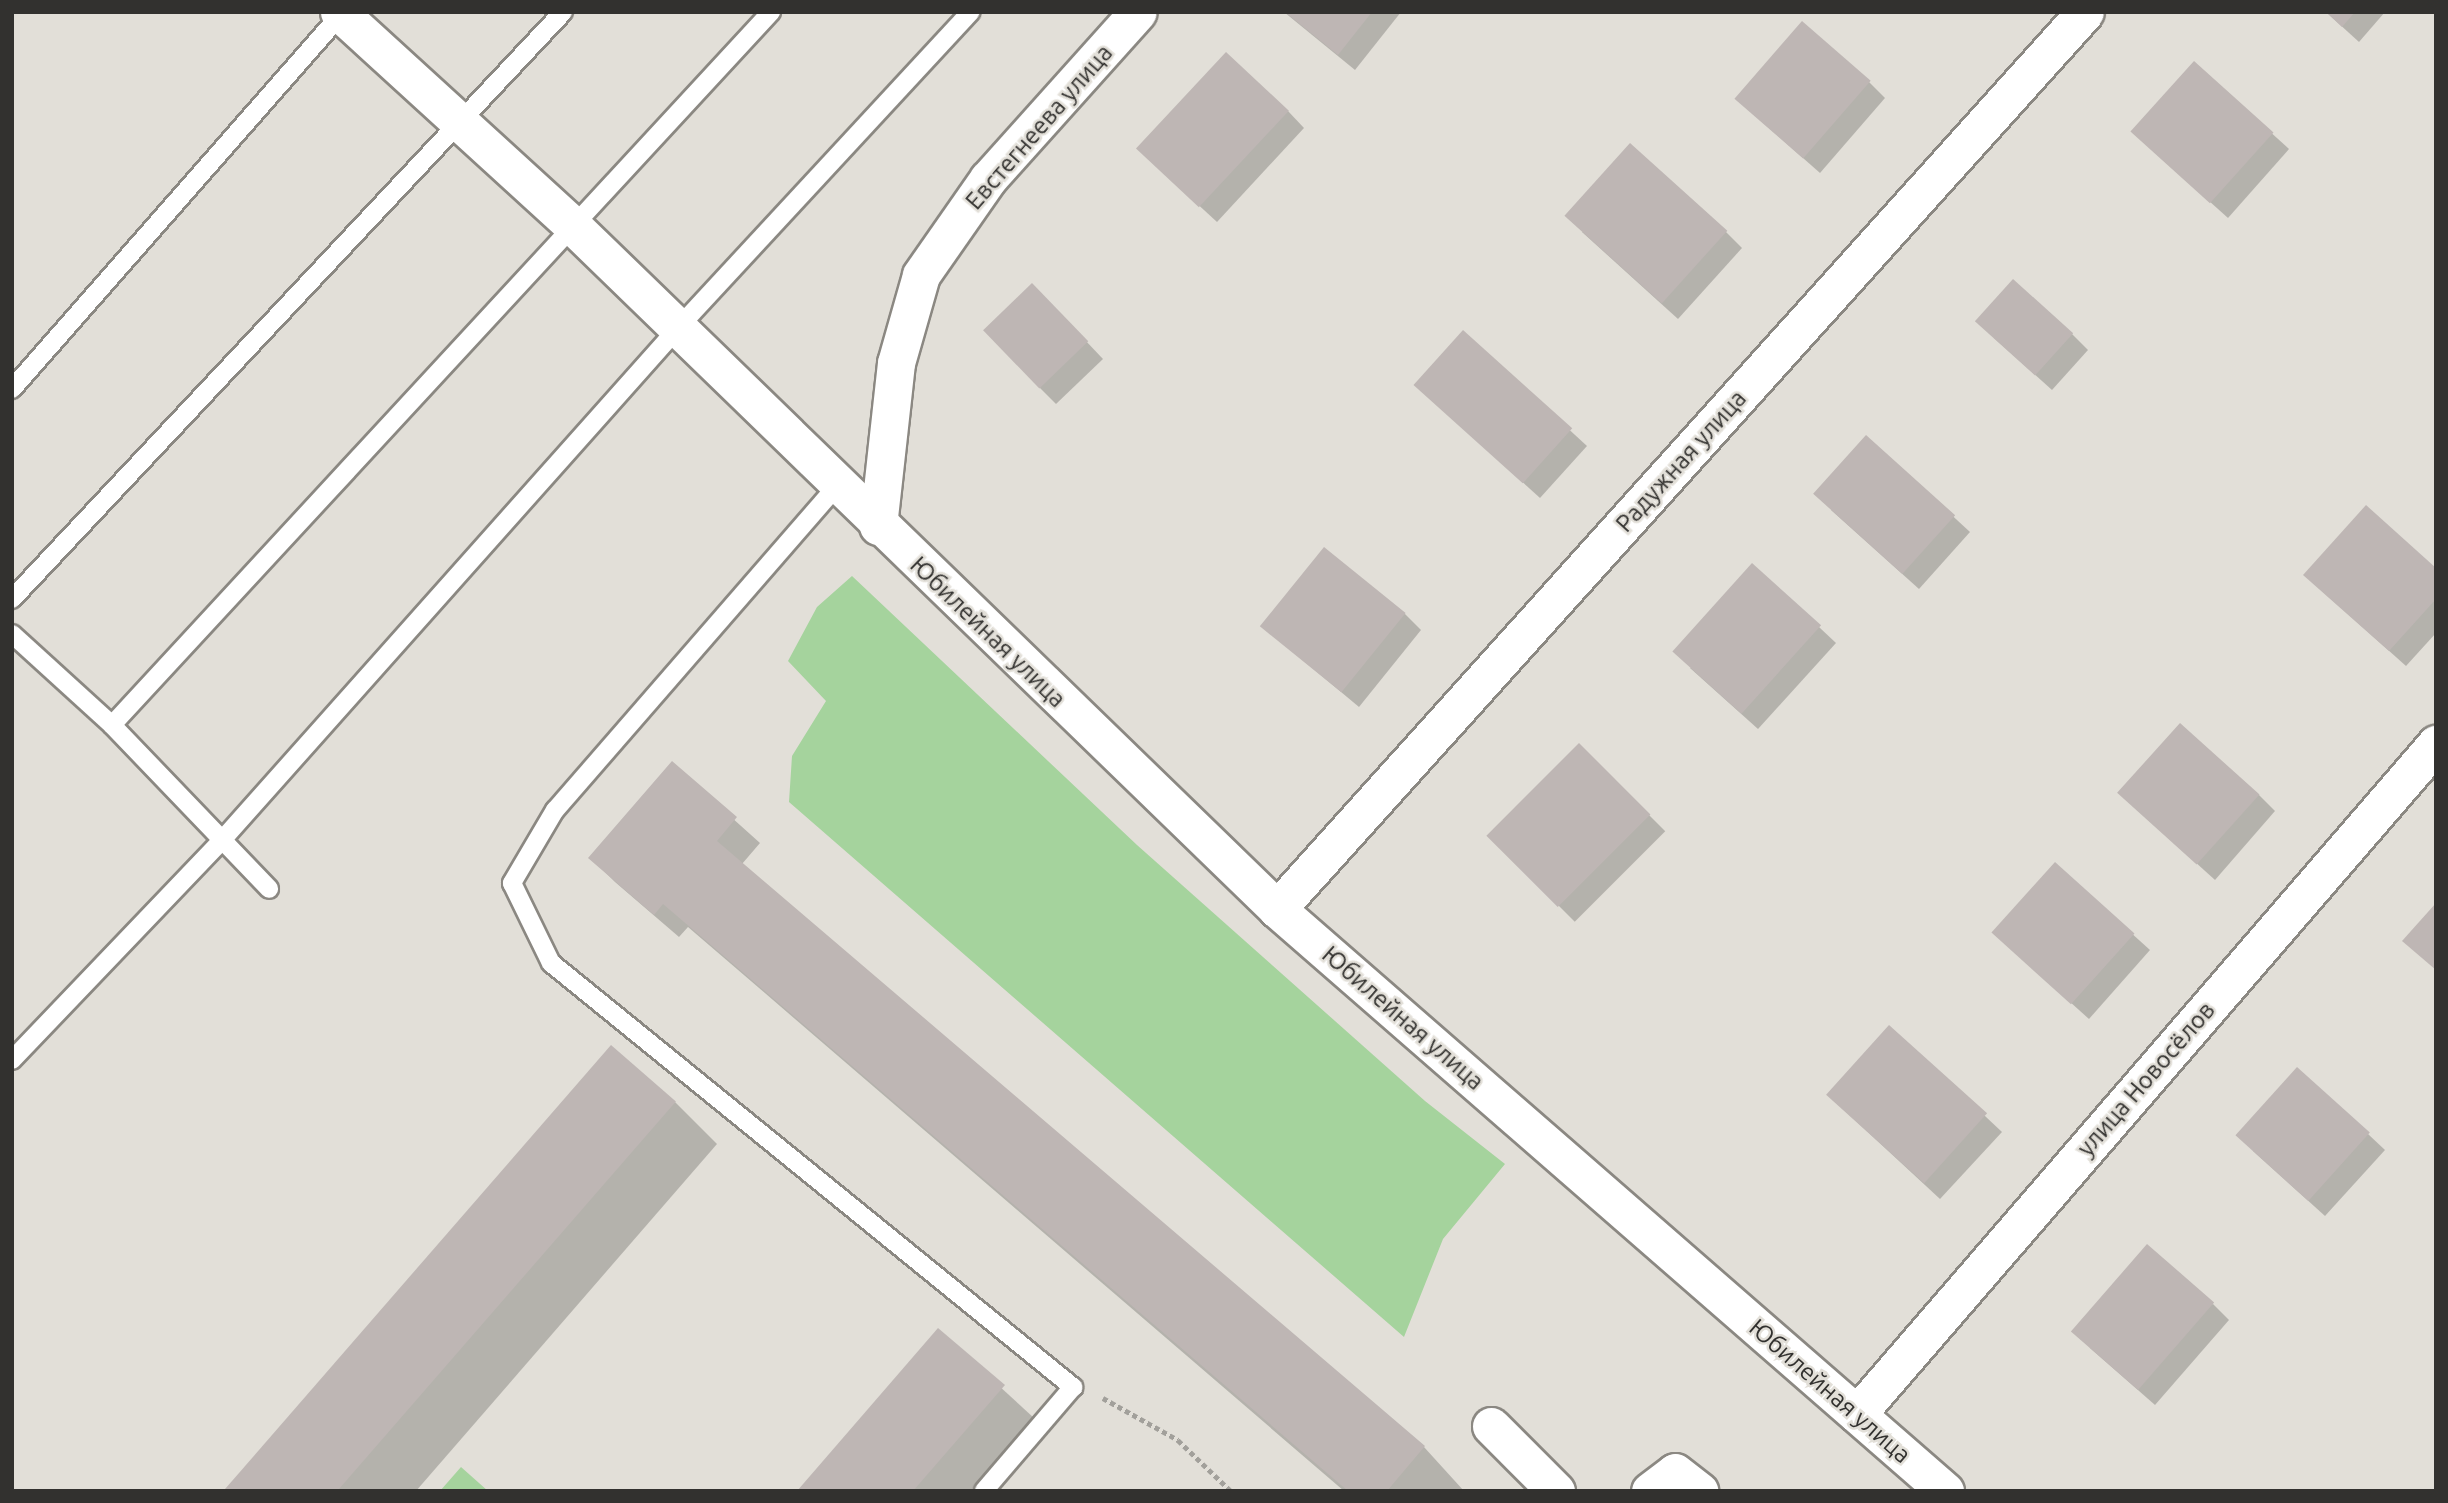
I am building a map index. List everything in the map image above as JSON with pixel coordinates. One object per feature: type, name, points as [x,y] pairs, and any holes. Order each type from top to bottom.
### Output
[{"type":"street","name":"Евстегнеева улица","points":[[878,527],[896,363],[921,275],[988,179],[1138,12]]},
{"type":"street","name":"Радужная улица","points":[[1277,909],[2085,12]]},
{"type":"street","name":"Юбилейная улица","points":[[341,13],[462,121],[573,226],[836,487],[1277,909],[1945,1491]]},
{"type":"street","name":"улица Новосёлов","points":[[1857,1414],[2436,744]]},
{"type":"street","points":[[1491,1426],[1556,1491]]},
{"type":"street","points":[[1650,1491],[1675,1472],[1699,1491]]},
{"type":"lane","points":[[12,599],[563,12]]},
{"type":"lane","points":[[112,725],[771,12]]},
{"type":"lane","points":[[12,1059],[223,839],[677,329],[971,12]]},
{"type":"lane","points":[[12,389],[341,13]]},
{"type":"lane","points":[[836,487],[555,810],[512,883],[551,963],[1073,1387],[984,1491]]},
{"type":"lane","points":[[12,634],[112,725],[269,889]]},
{"type":"path","points":[[1073,1387],[1125,1407],[1178,1440],[1231,1491]]},
{"type":"green space","points":[[852,576],[1137,845],[1425,1101],[1505,1164],[1443,1239],[1404,1337],[789,802],[792,756],[826,701],[788,661],[817,607]]},
{"type":"green space","points":[[461,1467],[488,1491],[440,1491]]},
{"type":"building","points":[[1285,12],[1372,12],[1338,55]]},
{"type":"building","points":[[2326,12],[2355,12],[2342,27]]},
{"type":"building","points":[[1802,21],[1871,81],[1803,158],[1734,99]]},
{"type":"building","points":[[1226,52],[1289,111],[1199,207],[1136,149]]},
{"type":"building","points":[[2194,61],[2274,133],[2210,203],[2130,132]]},
{"type":"building","points":[[1630,143],[1727,231],[1662,303],[1564,216]]},
{"type":"building","points":[[2013,279],[2073,333],[2035,376],[1975,321]]},
{"type":"building","points":[[1032,283],[1088,341],[1039,389],[983,330]]},
{"type":"building","points":[[1463,330],[1572,428],[1523,483],[1413,385]]},
{"type":"building","points":[[1866,435],[1955,515],[1902,574],[1813,494]]},
{"type":"building","points":[[2366,505],[2436,568],[2436,599],[2389,651],[2303,575]]},
{"type":"building","points":[[1324,547],[1406,613],[1341,692],[1260,626]]},
{"type":"building","points":[[1752,563],[1821,625],[1741,714],[1672,651]]},
{"type":"building","points":[[2180,723],[2260,795],[2197,864],[2117,793]]},
{"type":"building","points":[[1579,743],[1650,814],[1558,907],[1486,836]]},
{"type":"building","points":[[672,761],[737,817],[717,841],[1425,1446],[1387,1491],[1348,1491],[663,904],[654,915],[588,858]]},
{"type":"building","points":[[2055,862],[2135,934],[2071,1004],[1991,933]]},
{"type":"building","points":[[2436,903],[2436,970],[2402,941]]},
{"type":"building","points":[[1889,1025],[1987,1113],[1924,1183],[1826,1095]]},
{"type":"building","points":[[611,1045],[676,1101],[337,1491],[225,1490]]},
{"type":"building","points":[[2297,1067],[2370,1133],[2308,1201],[2235,1135]]},
{"type":"building","points":[[2147,1244],[2214,1302],[2138,1390],[2071,1332]]},
{"type":"building","points":[[938,1328],[1005,1385],[913,1491],[797,1491]]}]
